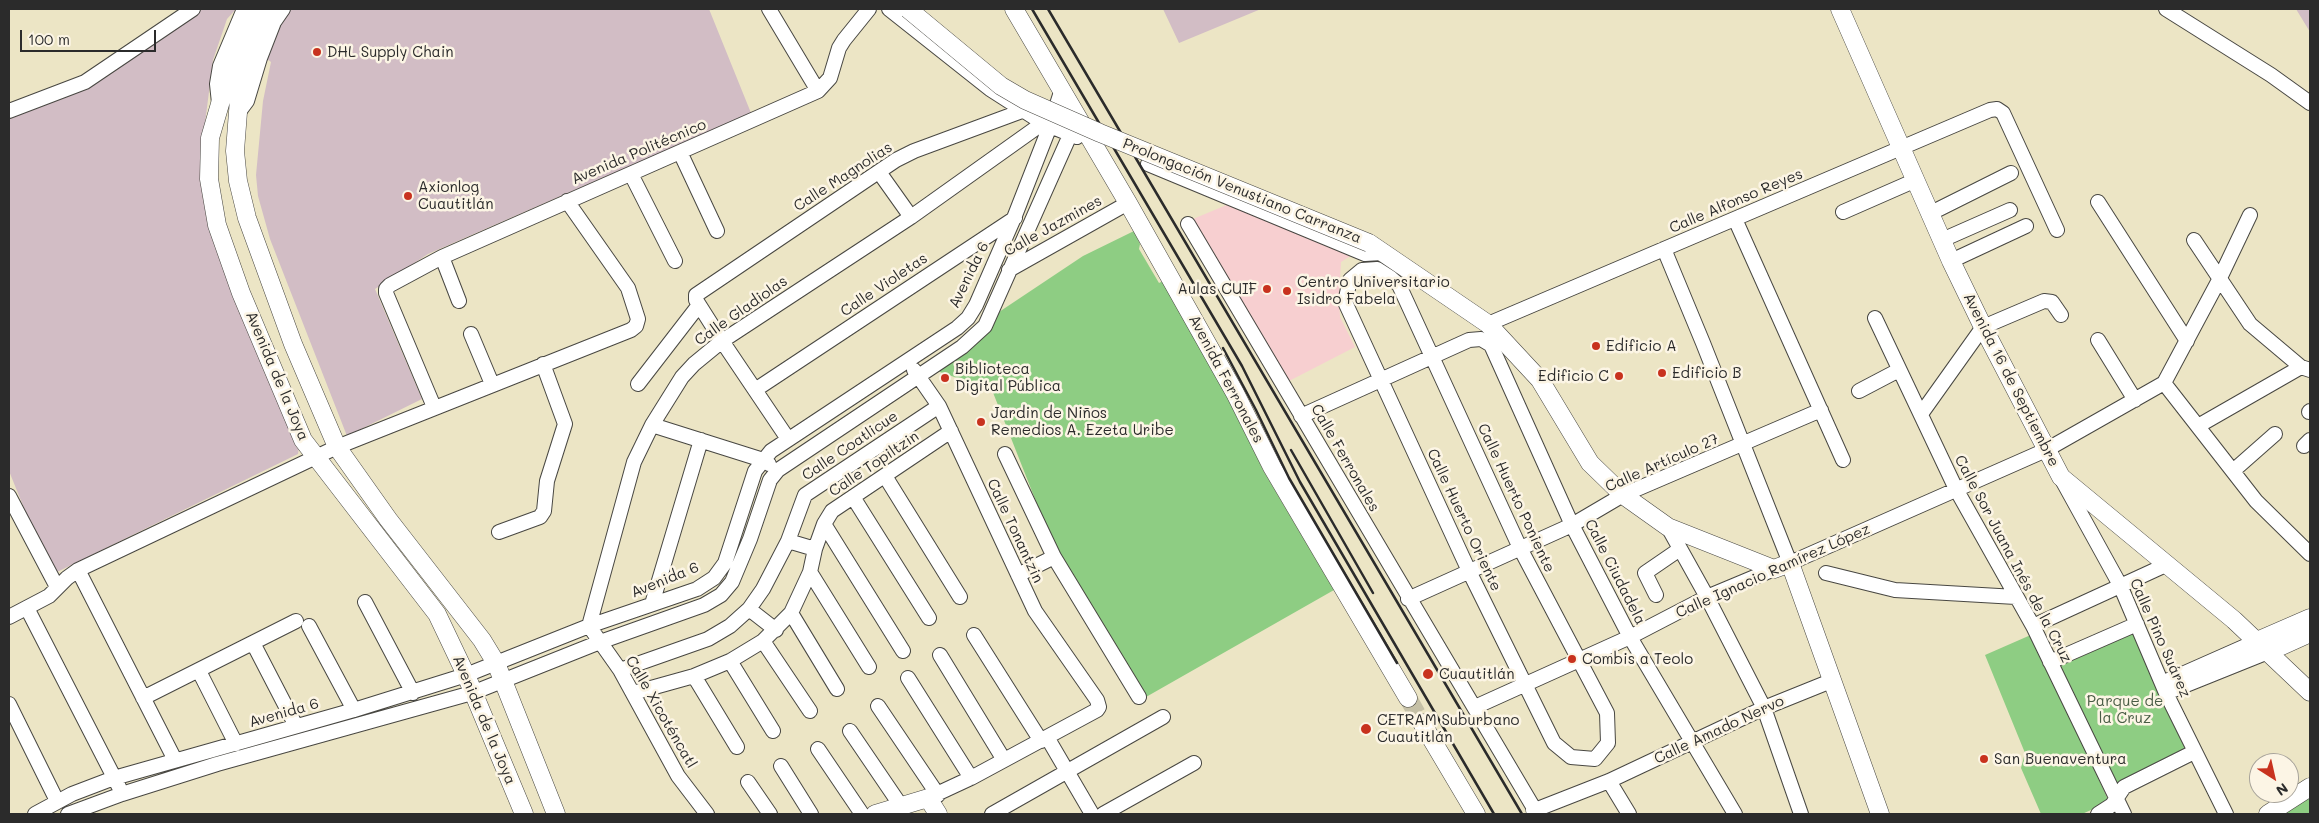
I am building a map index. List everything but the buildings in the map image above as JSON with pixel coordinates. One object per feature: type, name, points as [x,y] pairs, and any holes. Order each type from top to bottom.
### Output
[{"type":"main road","name":"Avenida de la Joya","points":[[257,9],[241,58],[235,151],[238,180],[247,218],[293,344],[337,447],[388,519],[482,640],[496,663],[556,814]]},
{"type":"main road","name":"Avenida de la Joya","points":[[269,9],[241,58],[219,103],[210,138],[209,179],[217,225],[241,293],[303,440],[437,614],[466,675],[524,814]]},
{"type":"main road","name":"Prolongación Venustiano Carranza","points":[[908,9],[1001,86],[1096,138],[1375,248],[1485,332],[1540,380],[1590,463],[1622,495],[1668,527],[1782,566]]},
{"type":"main road","name":"Avenida Ferronales","points":[[1014,9],[1076,113],[1096,138],[1128,203],[1235,393],[1272,467],[1408,698]]},
{"type":"main road","name":"Avenida 16 de Septiembre","points":[[1840,9],[1951,261],[2061,477],[2168,564],[2263,646],[2310,692]]},
{"type":"main road","points":[[268,356],[293,344]]},
{"type":"main road","points":[[1782,566],[1831,681],[1880,814]]},
{"type":"main road","points":[[2263,646],[2310,618]]},
{"type":"main road","points":[[2263,646],[2310,633]]},
{"type":"main road","points":[[1422,723],[1476,814]]},
{"type":"main road","points":[[2268,814],[2310,789]]},
{"type":"main road","points":[[876,814],[933,796],[938,814]]},
{"type":"street","points":[[9,111],[85,82],[193,9]]},
{"type":"street","points":[[219,103],[217,84],[220,66],[244,9]]},
{"type":"street","points":[[238,114],[247,101],[260,58],[274,22],[283,9]]},
{"type":"street","points":[[769,9],[818,91],[830,78],[839,48],[869,9]]},
{"type":"street","points":[[889,9],[990,90],[1022,111],[1046,125],[1070,135],[1096,138]]},
{"type":"street","points":[[2166,9],[2271,75],[2310,102]]},
{"type":"street","name":"Avenida 6","points":[[35,814],[56,801],[114,778],[413,693],[466,675],[589,626],[697,589],[714,578],[725,563],[755,471],[763,460],[788,439],[957,328],[968,318],[976,305],[1014,218],[1046,125],[1062,89]]},
{"type":"street","name":"Avenida Politécnico","points":[[434,407],[386,294],[386,289],[442,257],[818,91]]},
{"type":"street","name":"Calle Alfonso Reyes","points":[[1301,416],[1664,249],[1990,110],[1997,109],[2004,113],[2057,230]]},
{"type":"street","name":"Calle Magnolias","points":[[638,384],[698,300],[879,172],[914,151],[1022,111]]},
{"type":"street","name":"Avenida 6","points":[[68,814],[122,794],[226,762],[472,693],[600,642],[704,605],[720,595],[732,582],[750,539],[770,480],[778,470],[962,347],[985,326],[1012,270],[1034,214],[1070,135],[1076,113]]},
{"type":"street","name":"Calle Gladiolas","points":[[589,626],[634,462],[652,425],[682,377],[694,364],[722,341],[1046,125]]},
{"type":"street","points":[[680,152],[718,231]]},
{"type":"street","name":"Prolongación Venustiano Carranza","points":[[1148,164],[1365,254],[1375,248]]},
{"type":"street","points":[[879,172],[910,217]]},
{"type":"street","points":[[1931,213],[2011,173]]},
{"type":"street","points":[[631,174],[675,261]]},
{"type":"street","points":[[1844,212],[1916,180]]},
{"type":"street","points":[[9,617],[49,596],[78,570],[337,447],[636,326],[638,319],[628,288],[567,201]]},
{"type":"street","points":[[2098,202],[2187,341]]},
{"type":"street","name":"Calle Jazmines","points":[[991,270],[1012,270],[1128,203]]},
{"type":"street","points":[[1942,240],[2010,210]]},
{"type":"street","name":"Calle Violetas","points":[[755,390],[1014,218],[1034,214]]},
{"type":"street","points":[[2250,215],[2219,280],[2164,383],[2256,501],[2310,554]]},
{"type":"street","points":[[1735,219],[1843,460]]},
{"type":"street","name":"Calle Ferronales","points":[[1188,224],[1274,367],[1408,599],[1475,707]]},
{"type":"street","points":[[1951,261],[2026,226]]},
{"type":"street","points":[[2194,240],[2250,324],[2306,369],[2198,426]]},
{"type":"street","points":[[1664,249],[1704,343],[1742,445],[1782,566]]},
{"type":"street","points":[[442,257],[459,301]]},
{"type":"street","name":"Calle Huerto Poniente","points":[[1362,270],[1376,269],[1399,285],[1520,548],[1607,713],[1608,743],[1594,759]]},
{"type":"street","name":"Calle Huerto Oriente","points":[[1362,270],[1350,280],[1345,302],[1470,571],[1554,743],[1571,757],[1594,759]]},
{"type":"street","points":[[698,300],[722,341],[788,439]]},
{"type":"street","points":[[1921,414],[1983,327],[2044,301],[2052,302],[2061,314]]},
{"type":"street","name":"Calle Sor Juana Inés de la Cruz","points":[[1875,318],[1956,489],[2033,626],[2124,814]]},
{"type":"street","name":"Calle Ciudadela","points":[[1485,332],[1572,525],[1630,637],[1735,814]]},
{"type":"street","points":[[471,334],[492,384]]},
{"type":"street","points":[[2098,340],[2135,400]]},
{"type":"street","name":"Calle Tonantzin","points":[[907,361],[939,406],[1035,611],[1097,700],[1099,707],[1097,710],[1044,739]]},
{"type":"street","points":[[499,532],[544,515],[547,481],[565,424],[543,364]]},
{"type":"street","points":[[1859,391],[1900,370]]},
{"type":"street","name":"Calle Ignacio Ramírez López","points":[[1475,707],[1630,637],[1707,597],[2046,450],[2164,383]]},
{"type":"street","name":"Calle Coatlicue","points":[[620,670],[708,639],[730,626],[749,609],[763,589],[788,542],[802,500],[808,492],[939,406]]},
{"type":"street","name":"Calle Artículo 27","points":[[1408,599],[1572,525],[1622,495],[1821,410]]},
{"type":"street","points":[[652,425],[763,460],[778,470]]},
{"type":"street","name":"Calle Topiltzin","points":[[633,693],[694,676],[730,661],[763,642],[791,613],[810,572],[815,549],[824,524],[832,511],[951,431]]},
{"type":"street","points":[[2233,471],[2274,434]]},
{"type":"street","points":[[652,604],[701,440]]},
{"type":"street","points":[[1005,454],[1054,557],[1139,698]]},
{"type":"street","points":[[885,476],[960,598]]},
{"type":"street","name":"Calle Pino Suárez","points":[[2061,477],[2074,505],[2120,585],[2164,688],[2226,814]]},
{"type":"street","points":[[9,496],[57,587]]},
{"type":"street","points":[[853,497],[929,618]]},
{"type":"street","points":[[824,524],[903,651]]},
{"type":"street","points":[[1668,527],[1707,597],[1764,708],[1801,814]]},
{"type":"street","points":[[734,532],[750,539]]},
{"type":"street","points":[[788,542],[815,549]]},
{"type":"street","points":[[1656,595],[1645,573],[1680,549]]},
{"type":"street","points":[[1018,575],[1054,557]]},
{"type":"street","points":[[2033,626],[2168,564]]},
{"type":"street","points":[[78,570],[175,760]]},
{"type":"street","points":[[810,572],[869,667]]},
{"type":"street","points":[[1826,573],[1895,590],[2016,597]]},
{"type":"street","points":[[365,602],[413,693]]},
{"type":"street","points":[[28,608],[122,794]]},
{"type":"street","points":[[749,609],[776,630]]},
{"type":"street","points":[[791,613],[837,690]]},
{"type":"street","points":[[143,698],[253,643],[302,623],[354,710]]},
{"type":"street","points":[[2050,662],[2137,624]]},
{"type":"street","name":"Calle Xicoténcatl","points":[[589,626],[620,670],[678,776],[707,814]]},
{"type":"street","points":[[974,635],[1067,771],[1092,814]]},
{"type":"street","points":[[763,642],[810,711]]},
{"type":"street","points":[[253,643],[296,726]]},
{"type":"street","points":[[2164,688],[2263,646]]},
{"type":"street","points":[[940,655],[1004,760]]},
{"type":"street","points":[[730,661],[773,730]]},
{"type":"street","points":[[199,671],[236,744]]},
{"type":"street","points":[[694,676],[737,747]]},
{"type":"street","points":[[908,678],[971,778]]},
{"type":"street","name":"Calle Amado Nervo","points":[[1536,812],[1585,789],[1609,781],[1764,708],[1831,681]]},
{"type":"street","points":[[9,704],[56,801]]},
{"type":"street","points":[[878,706],[933,796],[1044,739]]},
{"type":"street","points":[[1475,707],[1536,812]]},
{"type":"street","points":[[992,814],[1163,717]]},
{"type":"street","points":[[850,730],[901,806]]},
{"type":"street","points":[[818,749],[862,814]]},
{"type":"street","points":[[2098,814],[2112,805],[2116,796],[2124,787],[2194,752]]},
{"type":"street","points":[[1104,814],[1194,763]]},
{"type":"street","points":[[781,766],[811,814]]},
{"type":"street","points":[[1609,781],[1629,814]]},
{"type":"street","points":[[748,782],[770,814]]},
{"type":"shaded area","points":[[201,9],[236,9],[227,19],[213,60],[203,139],[207,220],[299,447],[298,454],[57,572],[28,518],[9,471],[9,114],[81,87]]},
{"type":"shaded area","name":"Axionlog Cuautitlán","points":[[289,9],[709,9],[751,113],[428,254],[375,289],[422,399],[347,436],[270,239],[258,196],[256,175],[263,101],[271,62],[267,59]]},
{"type":"shaded area","points":[[1163,9],[1261,9],[1179,43]]},
{"type":"shaded area","points":[[2296,9],[2310,9],[2310,32]]},
{"type":"shaded area","name":"Centro Universitario Isidro Fabela","points":[[1229,204],[1352,255],[1341,262],[1339,297],[1340,317],[1355,347],[1289,381],[1193,219]]},
{"type":"green space","points":[[1134,231],[1140,244],[1139,249],[1159,283],[1163,281],[1235,407],[1263,470],[1334,590],[1146,697],[1052,542],[992,390],[937,371],[991,325],[999,312],[1083,256]]},
{"type":"green space","name":"Parque de la Cruz","points":[[2133,633],[2189,750],[2116,785],[2060,666]]},
{"type":"green space","points":[[2033,634],[2109,802],[2082,814],[2041,814],[2021,768],[2025,753],[1985,655]]},
{"type":"green space","points":[[2310,792],[2310,814],[2268,814],[2289,803],[2299,803],[2299,798]]},
{"type":"tunnel","points":[[1408,698],[1422,723]]},
{"type":"railway","points":[[1032,9],[1242,366],[1300,482],[1494,814]]},
{"type":"railway","points":[[1048,9],[1522,814]]},
{"type":"railway","points":[[1223,348],[1289,478],[1397,663]]},
{"type":"railway","points":[[1291,450],[1373,593]]},
{"type":"place","name":"DHL Supply Chain","points":[[317,52]]},
{"type":"place","name":"Axionlog Cuautitlán","points":[[408,196]]},
{"type":"place","name":"Aulas CUIF","points":[[1267,289]]},
{"type":"place","name":"Centro Universitario Isidro Fabela","points":[[1287,291]]},
{"type":"place","name":"Edificio A","points":[[1596,346]]},
{"type":"place","name":"Edificio B","points":[[1662,373]]},
{"type":"place","name":"Edificio C","points":[[1619,376]]},
{"type":"place","name":"Biblioteca Digital Pública","points":[[945,378]]},
{"type":"place","name":"Jardin de Niños Remedios A. Ezeta Uribe","points":[[981,422]]},
{"type":"place","name":"Combis a Teolo","points":[[1572,659]]},
{"type":"place","name":"Cuautitlán","points":[[1428,674]]},
{"type":"place","name":"CETRAM Suburbano Cuautitlán","points":[[1366,729]]},
{"type":"place","name":"San Buenaventura","points":[[1984,759]]}]
